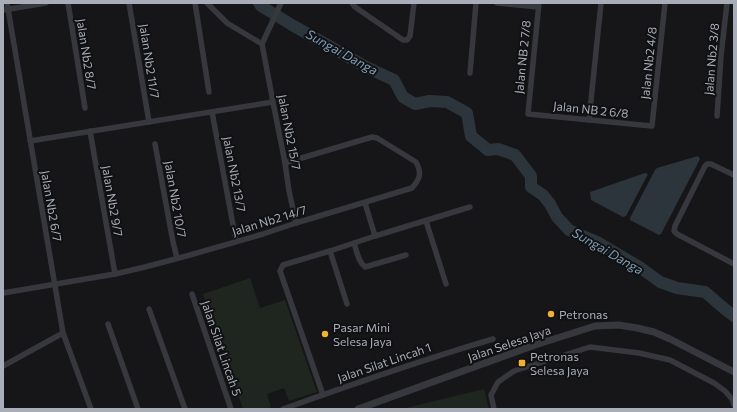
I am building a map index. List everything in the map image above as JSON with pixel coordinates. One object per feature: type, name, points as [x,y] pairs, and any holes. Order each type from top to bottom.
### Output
[{"type":"street","points":[[6,7],[46,3]]},
{"type":"street","name":"Jalan Nb2 8/7","points":[[68,3],[84,108]]},
{"type":"street","name":"Jalan Nb2 11/7","points":[[129,3],[149,122]]},
{"type":"street","points":[[195,3],[209,92]]},
{"type":"street","points":[[207,3],[228,23],[262,44],[281,3]]},
{"type":"street","points":[[352,4],[403,40],[407,40],[410,36],[414,3]]},
{"type":"street","points":[[470,73],[476,3]]},
{"type":"street","points":[[497,3],[539,5]]},
{"type":"street","points":[[589,120],[601,3]]},
{"type":"street","name":"Jalan Nb2 4/8","points":[[652,126],[665,3]]},
{"type":"street","name":"Jalan Nb2 3/8","points":[[717,116],[721,56],[727,3]]},
{"type":"street","name":"Jalan NB 2 7/8","points":[[528,114],[539,5]]},
{"type":"street","name":"Jalan Nb2 6/7","points":[[6,7],[63,333],[91,409]]},
{"type":"street","name":"Jalan Nb2 15/7","points":[[262,44],[272,102],[286,163],[289,191],[296,223]]},
{"type":"street","points":[[30,141],[272,102]]},
{"type":"street","name":"Jalan Nb2 13/7","points":[[212,112],[236,241]]},
{"type":"street","name":"Jalan NB 2 6/8","points":[[528,114],[652,126]]},
{"type":"street","name":"Jalan Nb2 9/7","points":[[90,131],[115,274]]},
{"type":"street","name":"Jalan Nb2 14/7","points":[[3,293],[115,274],[177,258],[412,188],[419,178],[419,169],[416,162],[377,138],[372,137],[286,163]]},
{"type":"street","name":"Jalan Nb2 10/7","points":[[155,144],[177,258]]},
{"type":"street","points":[[734,175],[711,164],[707,164],[675,226],[674,231],[734,264]]},
{"type":"street","points":[[365,202],[375,236]]},
{"type":"street","points":[[323,395],[280,270],[283,265],[470,207]]},
{"type":"street","points":[[426,221],[446,284]]},
{"type":"street","points":[[354,243],[358,257],[365,267],[406,255]]},
{"type":"street","points":[[330,251],[347,304]]},
{"type":"street","name":"Jalan Silat Lincah 5","points":[[192,294],[231,409]]},
{"type":"street","points":[[149,309],[185,409]]},
{"type":"street","points":[[108,324],[138,409]]},
{"type":"street","name":"Jalan Selesa Jaya","points":[[358,409],[377,406],[534,345],[595,326],[619,324],[654,332],[734,372]]},
{"type":"street","points":[[3,366],[63,333]]},
{"type":"street","name":"Jalan Silat Lincah 1","points":[[283,409],[493,338]]},
{"type":"street","points":[[494,409],[491,395],[498,382],[514,371],[590,347],[639,353],[670,360],[714,383],[725,391],[734,405]]},
{"type":"shaded area","points":[[698,156],[700,159],[661,234],[659,235],[630,220],[657,168]]},
{"type":"shaded area","points":[[645,173],[648,174],[626,216],[623,217],[591,200],[590,192]]},
{"type":"shaded area","points":[[250,278],[260,308],[285,300],[317,392],[289,401],[284,388],[267,394],[271,407],[266,409],[243,409],[203,294]]},
{"type":"shaded area","points":[[484,389],[489,409],[401,409]]},
{"type":"waterway","name":"Sungai Danga","points":[[259,3],[261,6],[292,25],[368,68],[394,80],[403,97],[415,104],[430,101],[447,102],[467,113],[471,136],[488,150],[498,149],[515,155],[531,176],[531,187],[543,195],[557,217],[569,230],[597,242],[641,268],[660,282],[677,288],[705,292],[734,316]]},
{"type":"place","name":"Petronas","points":[[551,314]]},
{"type":"place","name":"Pasar Mini Selesa Jaya","points":[[325,334]]},
{"type":"place","name":"Petronas Selesa Jaya","points":[[522,363]]}]
